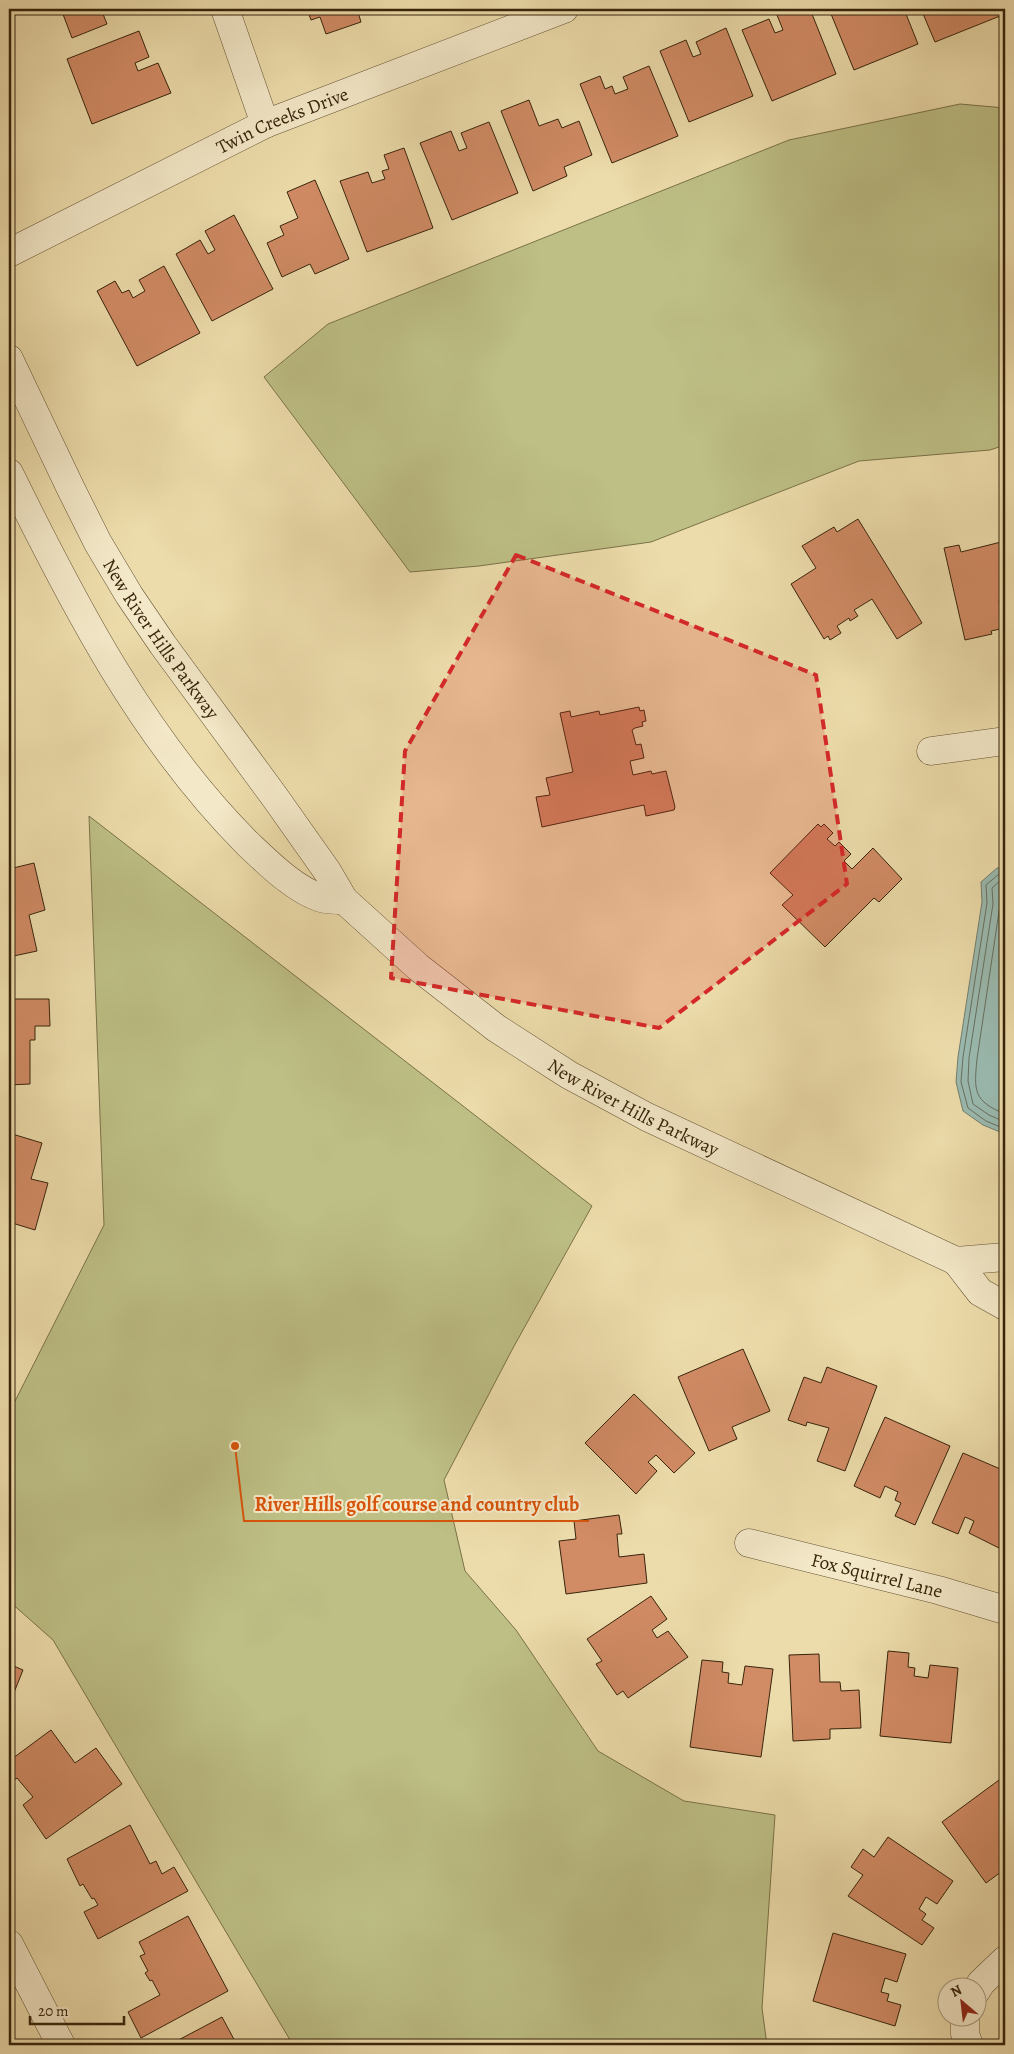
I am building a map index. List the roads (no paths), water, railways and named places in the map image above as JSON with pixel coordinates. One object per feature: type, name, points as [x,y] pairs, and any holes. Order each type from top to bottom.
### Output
[{"type":"street","points":[[225,9],[265,124]]},
{"type":"street","name":"Twin Creeks Drive","points":[[9,253],[265,124],[564,9]]},
{"type":"street","name":"New River Hills Parkway","points":[[9,359],[98,543],[129,595],[162,645],[327,871],[344,900],[418,966],[496,1028],[569,1075],[646,1117],[956,1261],[980,1292],[1005,1306]]},
{"type":"street","points":[[9,473],[57,572],[96,639],[136,704],[185,774],[231,826],[287,878],[321,898],[344,900]]},
{"type":"street","points":[[931,751],[1005,741]]},
{"type":"street","name":"New River Hills Parkway","points":[[956,1261],[1005,1257]]},
{"type":"street","name":"Fox Squirrel Lane","points":[[749,1542],[938,1590],[1005,1610]]},
{"type":"street","points":[[9,1944],[61,2045]]},
{"type":"street","points":[[986,1978],[1005,1960]]},
{"type":"street","points":[[965,2026],[969,2045]]},
{"type":"water","points":[[997,868],[1005,868],[1005,1134],[983,1125],[963,1111],[956,1082],[958,1057],[982,902],[981,882]]},
{"type":"place","name":"River Hills golf course and country club","points":[[235,1446]]}]
